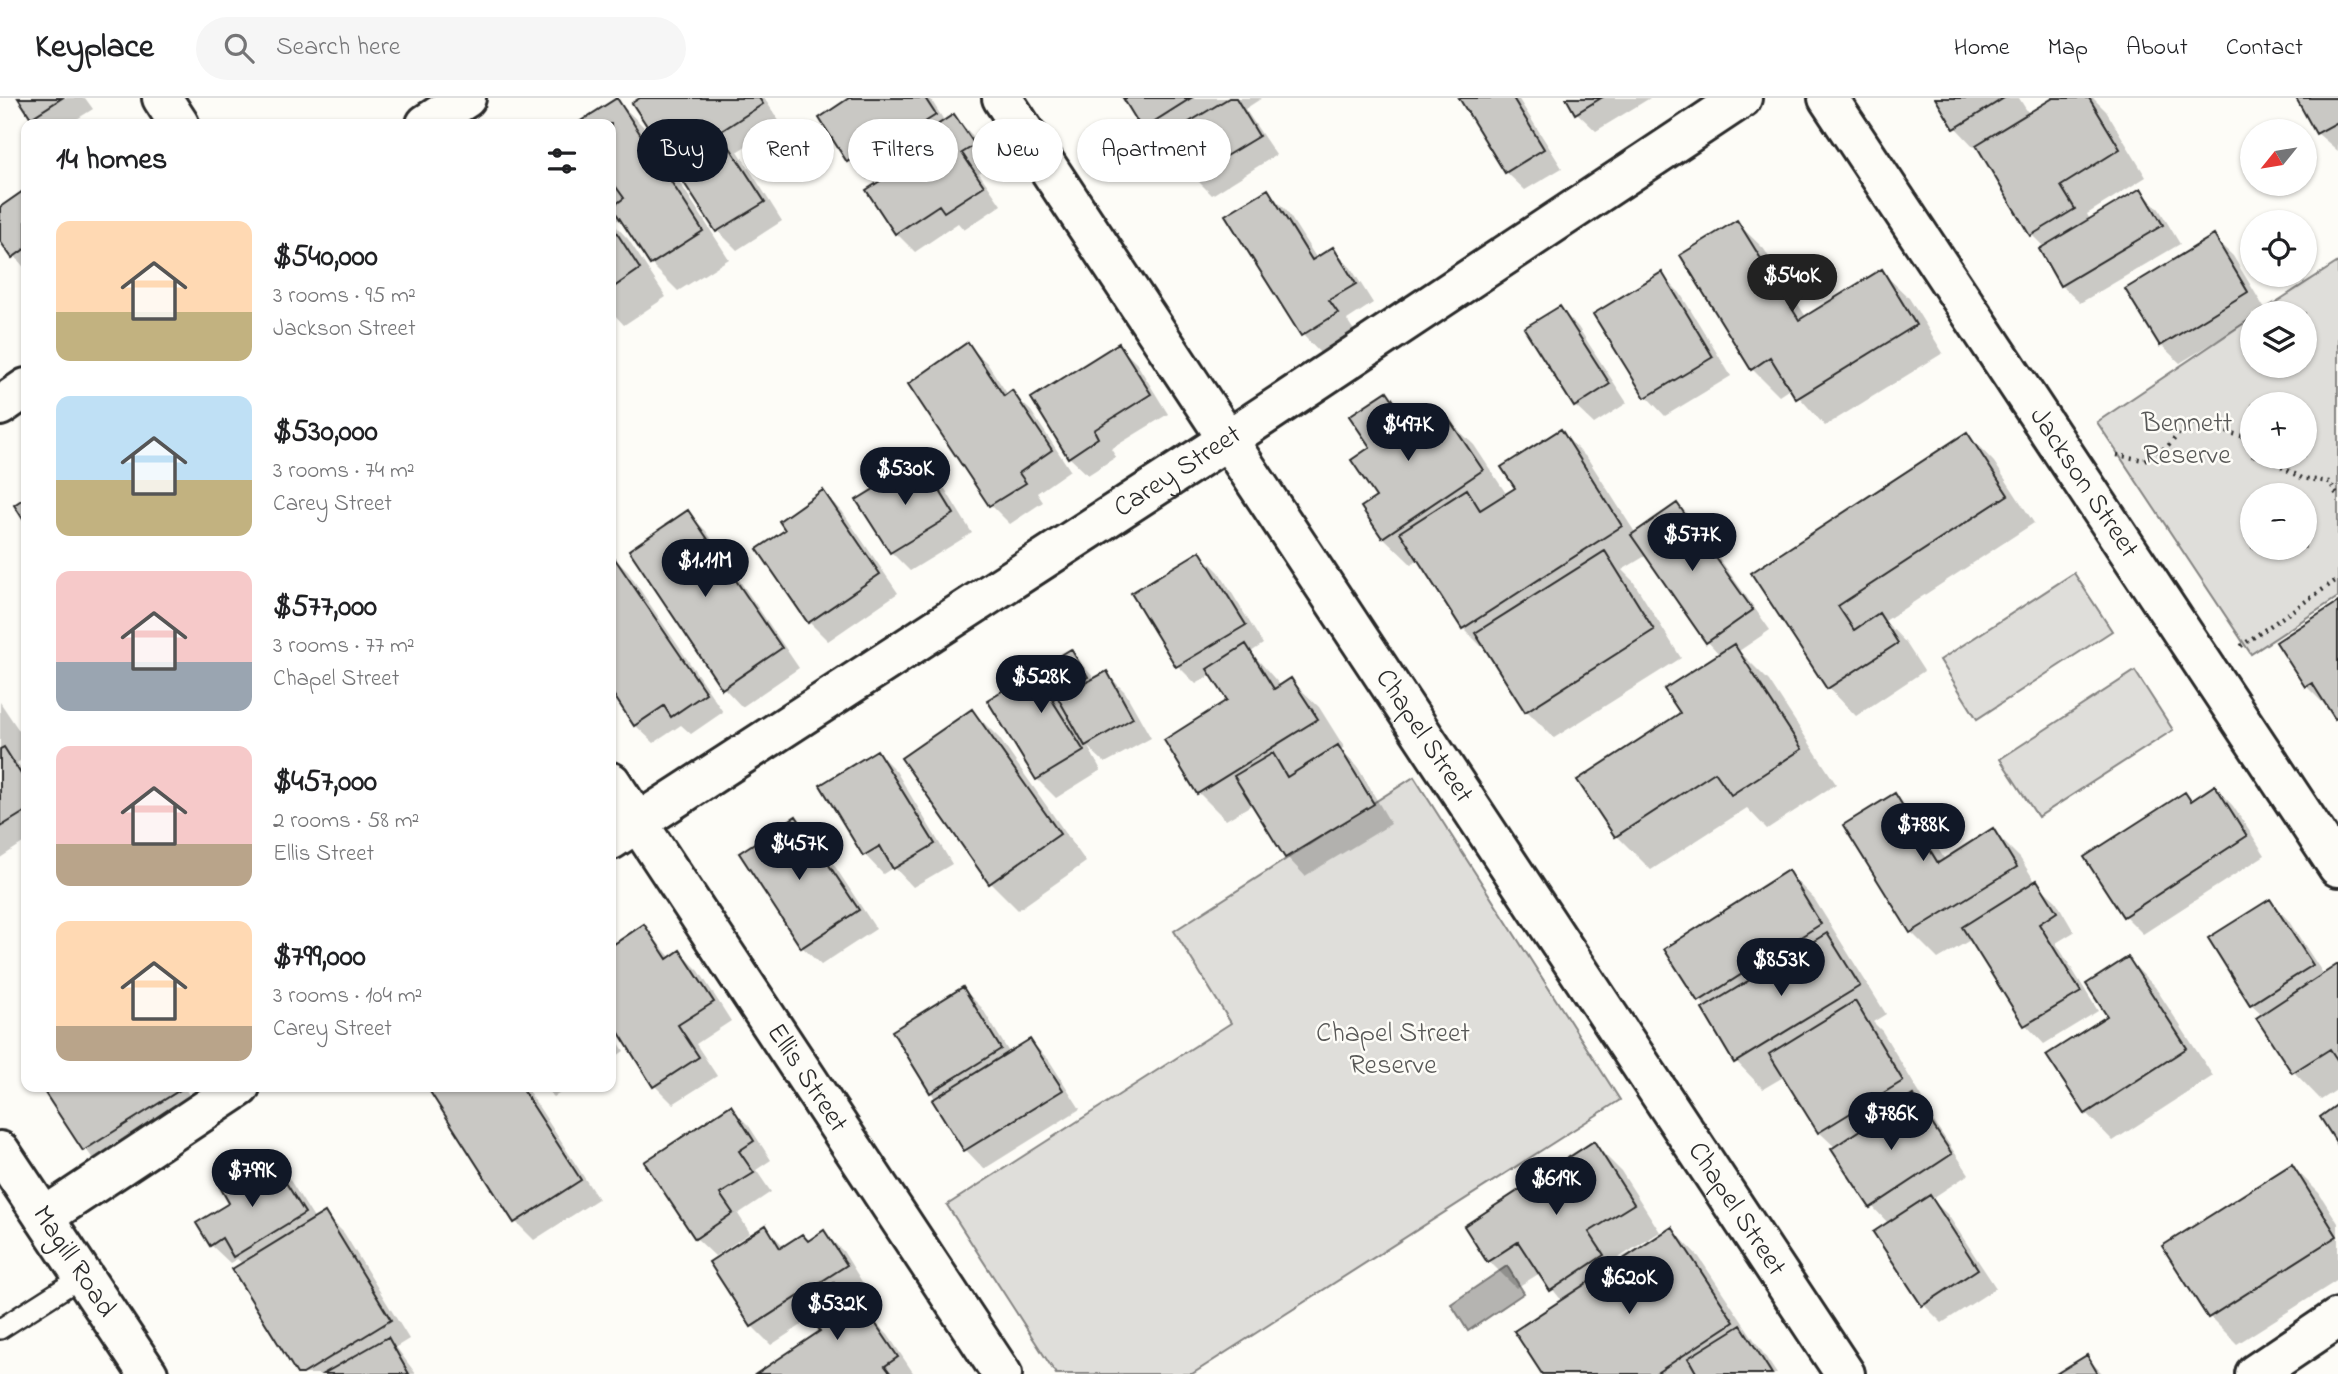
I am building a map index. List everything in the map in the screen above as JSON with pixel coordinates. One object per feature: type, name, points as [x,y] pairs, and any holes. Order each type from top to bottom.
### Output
[{"type":"street","points":[[162,98],[176,119]]},
{"type":"street","points":[[434,119],[467,98]]},
{"type":"street","name":"Chapel Street","points":[[1002,98],[1845,1374]]},
{"type":"street","name":"Carey Street","points":[[624,831],[1227,440],[1742,98]]},
{"type":"street","name":"Jackson Street","points":[[1828,98],[2338,867]]},
{"type":"street","points":[[0,406],[21,391]]},
{"type":"street","name":"Ellis Street","points":[[616,801],[624,831],[1002,1374]]},
{"type":"street","points":[[44,1217],[232,1092]]},
{"type":"street","name":"Magill Road","points":[[0,1151],[148,1374]]},
{"type":"street","points":[[2255,1374],[2338,1318]]},
{"type":"lane","points":[[0,1329],[83,1276]]},
{"type":"path","points":[[2080,477],[2118,455],[2144,460],[2168,446],[2189,422],[2240,435]]},
{"type":"path","points":[[2285,469],[2302,478],[2330,482],[2338,497]]},
{"type":"path","points":[[2207,669],[2338,579]]},
{"type":"green space","name":"Bennett Reserve","points":[[2338,262],[2338,597],[2251,654],[2097,422],[2240,326],[2240,378],[2317,378],[2317,301],[2278,301],[2299,287],[2317,287],[2317,276]]},
{"type":"green space","points":[[2074,573],[2112,631],[1977,719],[1940,660]]},
{"type":"green space","points":[[2135,671],[2173,730],[2038,817],[2000,759]]},
{"type":"green space","name":"Chapel Street Reserve","points":[[1414,777],[1620,1100],[1192,1374],[1056,1374],[947,1205],[1231,1023],[1174,931]]},
{"type":"shaded area","points":[[1507,1266],[1524,1293],[1468,1331],[1451,1304]]},
{"type":"building","points":[[18,98],[62,98],[31,118]]},
{"type":"building","points":[[617,98],[637,129],[637,182],[671,182],[703,231],[650,265],[616,213],[616,204],[624,198],[616,187],[616,119],[584,119]]},
{"type":"building","points":[[640,98],[759,98],[763,104],[728,127],[728,119],[642,119],[632,103]]},
{"type":"building","points":[[849,98],[925,98],[936,115],[930,119],[848,119],[847,162],[834,142],[834,119],[819,118]]},
{"type":"building","points":[[1123,98],[1191,98],[1158,119],[1136,119]]},
{"type":"building","points":[[1229,98],[1236,98],[1259,136],[1231,153],[1231,119],[1194,119]]},
{"type":"building","points":[[1459,98],[1513,98],[1544,149],[1505,173]]},
{"type":"building","points":[[1566,98],[1601,98],[1575,114]]},
{"type":"building","points":[[1935,98],[2004,98],[1954,129]]},
{"type":"building","points":[[2053,98],[2089,98],[2120,149],[2061,186],[2075,209],[2030,236],[1976,145]]},
{"type":"building","points":[[2296,98],[2338,98],[2338,122],[2317,133],[2317,119],[2308,119]]},
{"type":"building","points":[[958,120],[972,141],[972,147],[962,153],[972,168],[972,182],[981,182],[984,186],[944,212],[939,205],[895,234],[866,190],[878,182],[958,182]]},
{"type":"building","points":[[728,144],[742,166],[742,182],[752,182],[765,202],[716,232],[683,182],[728,182]]},
{"type":"building","points":[[2141,188],[2163,225],[2060,286],[2039,249]]},
{"type":"building","points":[[1268,189],[1312,260],[1333,247],[1356,284],[1329,300],[1338,313],[1301,336],[1225,215]]},
{"type":"building","points":[[21,192],[21,252],[12,258],[0,241],[0,207]]},
{"type":"building","points":[[1737,220],[1799,320],[1882,269],[1916,325],[1796,399],[1770,357],[1751,370],[1680,255]]},
{"type":"building","points":[[616,232],[640,269],[616,286]]},
{"type":"building","points":[[2214,235],[2240,279],[2240,287],[2245,287],[2248,292],[2160,346],[2125,289]]},
{"type":"building","points":[[1662,272],[1713,357],[1645,398],[1593,314]]},
{"type":"building","points":[[1560,306],[1610,384],[1574,407],[1524,328]]},
{"type":"building","points":[[968,342],[1004,396],[1012,390],[1052,450],[1019,473],[1026,483],[989,506],[908,384]]},
{"type":"building","points":[[1119,343],[1151,394],[1094,430],[1098,438],[1068,458],[1031,398]]},
{"type":"building","points":[[1387,391],[1417,435],[1446,415],[1483,470],[1382,538],[1361,507],[1376,497],[1351,460],[1370,447],[1349,416]]},
{"type":"building","points":[[1561,429],[1622,526],[1462,629],[1400,532],[1467,489],[1480,510],[1515,488],[1501,467]]},
{"type":"building","points":[[1967,432],[2008,495],[1838,606],[1854,630],[1879,613],[1898,643],[1827,689],[1751,573]]},
{"type":"building","points":[[921,460],[954,514],[890,553],[856,500]]},
{"type":"building","points":[[823,490],[880,574],[808,623],[757,549],[785,530],[779,521]]},
{"type":"building","points":[[21,500],[21,516],[14,505]]},
{"type":"building","points":[[1677,503],[1753,610],[1706,643],[1631,535]]},
{"type":"building","points":[[688,510],[782,648],[722,689],[629,550]]},
{"type":"building","points":[[1200,551],[1246,625],[1176,667],[1131,593]]},
{"type":"building","points":[[1605,551],[1654,630],[1525,712],[1475,633]]},
{"type":"building","points":[[616,560],[706,693],[671,717],[664,706],[634,726],[616,699]]},
{"type":"building","points":[[2338,602],[2338,717],[2335,719],[2312,683],[2305,687],[2276,642]]},
{"type":"building","points":[[1246,644],[1274,689],[1291,678],[1318,719],[1197,794],[1164,740],[1227,700],[1207,669]]},
{"type":"building","points":[[1734,644],[1802,749],[1731,795],[1715,772],[1615,837],[1577,780],[1680,713],[1664,689]]},
{"type":"building","points":[[1071,649],[1088,677],[1052,700],[1084,751],[1036,780],[987,700]]},
{"type":"building","points":[[1107,671],[1133,718],[1085,746],[1058,698]]},
{"type":"building","points":[[972,709],[1060,834],[989,884],[901,758]]},
{"type":"building","points":[[1338,745],[1374,804],[1285,858],[1234,776],[1273,753],[1287,777]]},
{"type":"building","points":[[4,747],[21,774],[21,814],[0,827],[0,749]]},
{"type":"building","points":[[877,750],[935,844],[893,869],[880,846],[863,856],[820,785]]},
{"type":"building","points":[[2215,785],[2247,836],[2123,917],[2084,857],[2185,792],[2191,801]]},
{"type":"building","points":[[1895,793],[1938,863],[1993,828],[2017,867],[1910,933],[1843,825]]},
{"type":"building","points":[[796,816],[859,910],[801,948],[739,853]]},
{"type":"building","points":[[1788,870],[1821,924],[1698,1002],[1664,949]]},
{"type":"building","points":[[2037,880],[2057,912],[2039,924],[2081,992],[2024,1026],[1962,927]]},
{"type":"building","points":[[2270,899],[2313,965],[2250,1005],[2208,938]]},
{"type":"building","points":[[644,924],[667,959],[680,950],[714,1002],[678,1025],[699,1057],[653,1087],[616,1028],[616,943]]},
{"type":"building","points":[[1827,933],[1860,986],[1734,1063],[1702,1009]]},
{"type":"building","points":[[2128,957],[2187,1048],[2085,1114],[2046,1055],[2107,1016],[2086,984]]},
{"type":"building","points":[[2338,964],[2338,1061],[2330,1049],[2292,1073],[2256,1018]]},
{"type":"building","points":[[963,987],[1001,1049],[930,1093],[892,1031]]},
{"type":"building","points":[[1855,1001],[1903,1081],[1818,1133],[1769,1054]]},
{"type":"building","points":[[1030,1039],[1063,1090],[964,1151],[932,1100]]},
{"type":"building","points":[[44,1092],[177,1092],[83,1151]]},
{"type":"building","points":[[430,1092],[524,1092],[581,1180],[514,1223]]},
{"type":"building","points":[[1913,1095],[1952,1154],[1870,1208],[1831,1149]]},
{"type":"building","points":[[2338,1104],[2338,1145],[2320,1117]]},
{"type":"building","points":[[731,1105],[754,1141],[739,1151],[754,1173],[720,1194],[733,1213],[695,1239],[644,1162]]},
{"type":"building","points":[[1594,1141],[1634,1204],[1589,1232],[1604,1255],[1550,1291],[1518,1242],[1487,1262],[1464,1226]]},
{"type":"building","points":[[269,1156],[305,1213],[233,1257],[222,1238],[210,1246],[196,1223],[229,1203],[220,1187]]},
{"type":"building","points":[[2292,1164],[2337,1236],[2208,1318],[2162,1246]]},
{"type":"building","points":[[1930,1195],[1978,1269],[1922,1306],[1873,1232]]},
{"type":"building","points":[[325,1212],[391,1320],[303,1374],[297,1374],[232,1269]]},
{"type":"building","points":[[766,1225],[780,1248],[802,1234],[808,1241],[824,1230],[847,1265],[751,1327],[709,1262]]},
{"type":"building","points":[[1672,1227],[1734,1322],[1655,1374],[1542,1374],[1514,1331]]},
{"type":"building","points":[[834,1283],[859,1320],[869,1314],[898,1357],[885,1366],[891,1374],[756,1374],[820,1331],[802,1304]]},
{"type":"building","points":[[1741,1325],[1772,1374],[1697,1374],[1688,1358]]},
{"type":"building","points":[[388,1337],[409,1374],[323,1374]]},
{"type":"building","points":[[2087,1355],[2098,1374],[2056,1374]]}]
